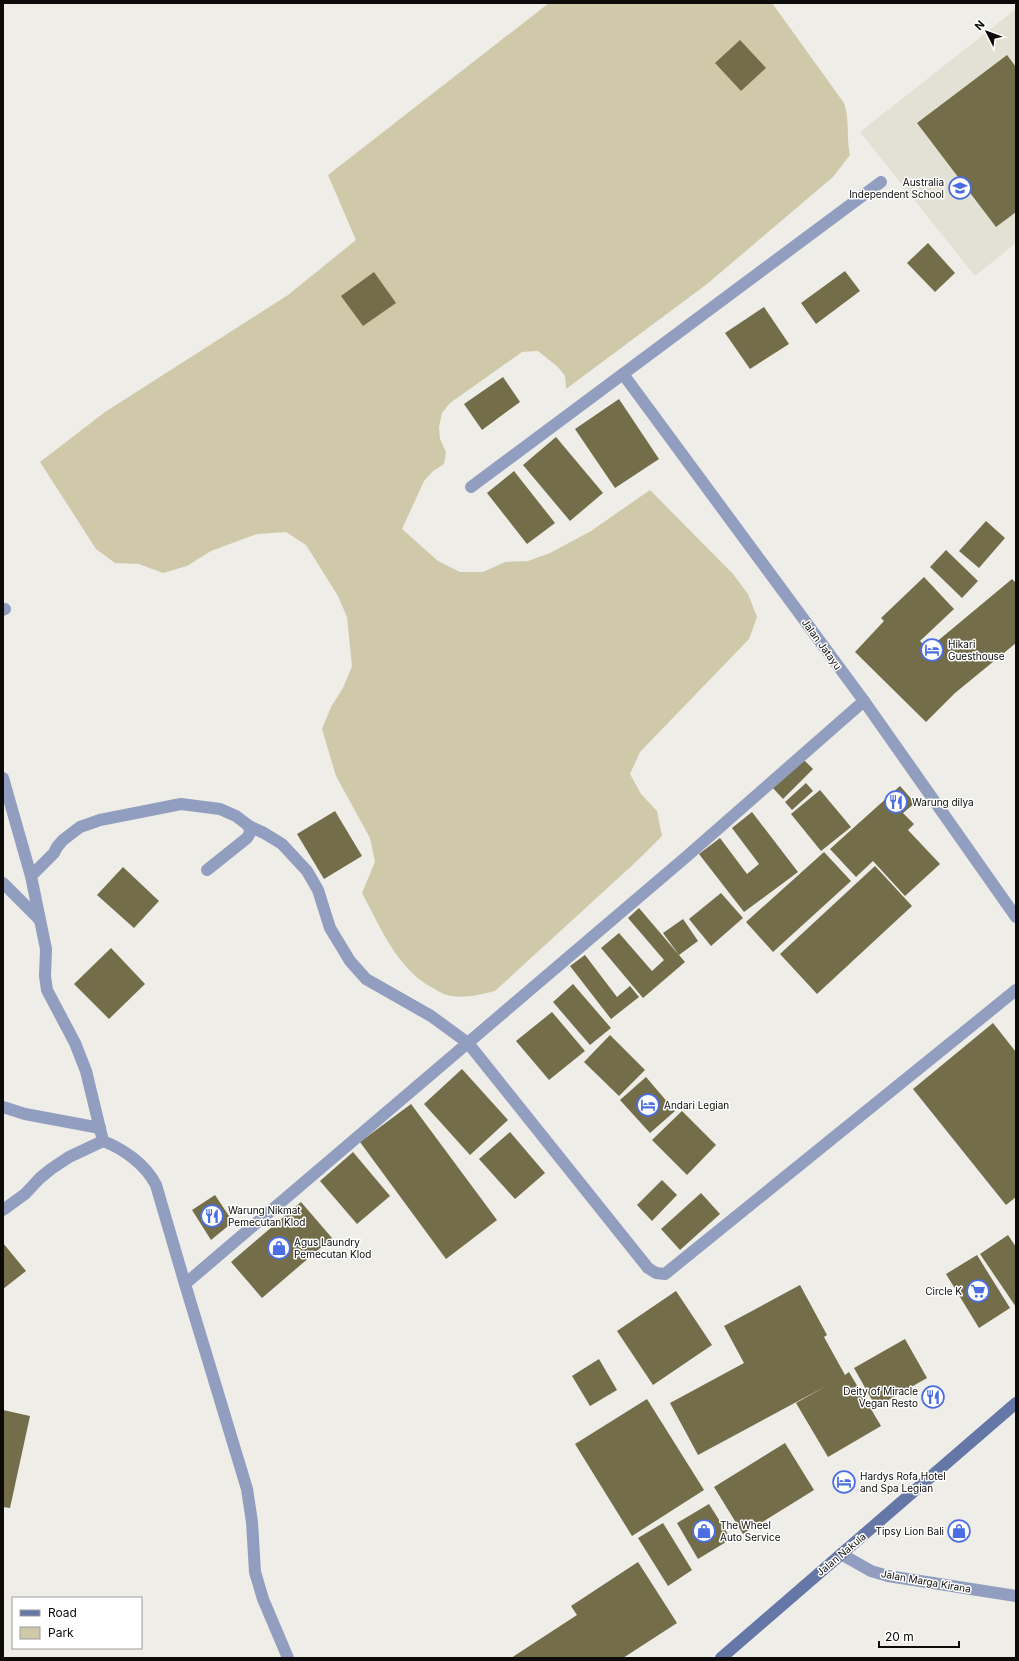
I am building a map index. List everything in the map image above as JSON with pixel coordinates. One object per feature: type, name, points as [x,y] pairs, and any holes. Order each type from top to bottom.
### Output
[{"type":"main road","name":"Jalan Nakula","points":[[721,1658],[1016,1403]]},
{"type":"street","points":[[470,487],[881,182]]},
{"type":"street","name":"Jalan Jatayu","points":[[623,374],[864,701],[1016,917]]},
{"type":"street","points":[[185,1284],[680,862],[864,701]]},
{"type":"street","points":[[3,778],[31,876],[46,949],[45,976],[47,990],[63,1018],[86,1071],[103,1141]]},
{"type":"street","points":[[31,876],[54,853],[56,847],[70,833],[80,827],[100,820],[181,804],[220,809],[236,816],[249,826],[282,844],[307,871],[318,890],[330,928],[350,961],[366,979],[432,1016],[468,1043],[648,1268],[656,1273],[665,1274],[1016,990]]},
{"type":"street","points":[[207,870],[247,838],[250,833],[249,826]]},
{"type":"street","points":[[3,883],[40,920]]},
{"type":"street","points":[[3,1107],[25,1114],[100,1128]]},
{"type":"street","points":[[3,1210],[25,1194],[51,1169],[69,1157],[103,1141],[115,1145],[151,1174],[156,1185],[247,1489],[252,1522],[255,1572],[263,1598],[288,1658]]},
{"type":"street","name":"Jalan Marga Kirana","points":[[841,1554],[872,1571],[888,1576],[1016,1596]]},
{"type":"shaded area","name":"Australia Independent School","points":[[1016,9],[1016,243],[975,276],[860,132]]},
{"type":"green space","points":[[549,3],[772,3],[844,103],[847,116],[850,155],[833,177],[707,284],[566,389],[565,376],[558,367],[538,351],[522,352],[450,403],[442,413],[439,427],[440,439],[446,452],[444,464],[433,471],[424,481],[402,529],[438,561],[460,572],[483,572],[505,562],[528,561],[550,553],[591,531],[650,490],[733,574],[748,594],[757,617],[749,639],[640,752],[630,774],[641,794],[657,811],[662,836],[638,860],[495,991],[459,997],[443,994],[420,980],[409,970],[383,933],[362,893],[375,862],[370,838],[336,776],[322,729],[331,707],[343,688],[352,666],[347,617],[338,596],[306,545],[286,532],[257,534],[211,551],[187,566],[163,573],[139,564],[115,563],[96,549],[40,462],[105,412],[288,295],[356,240],[328,175]]},
{"type":"building","points":[[740,40],[766,68],[741,91],[715,63]]},
{"type":"building","points":[[1007,55],[1016,67],[1016,212],[996,227],[917,123]]},
{"type":"building","points":[[928,243],[955,273],[935,292],[907,263]]},
{"type":"building","points":[[845,271],[860,291],[816,324],[801,303]]},
{"type":"building","points":[[374,272],[396,303],[363,326],[341,296]]},
{"type":"building","points":[[764,307],[789,344],[750,369],[725,333]]},
{"type":"building","points":[[503,377],[520,402],[482,430],[464,404]]},
{"type":"building","points":[[619,399],[659,459],[615,488],[575,429]]},
{"type":"building","points":[[556,437],[603,493],[570,521],[523,465]]},
{"type":"building","points":[[514,471],[555,523],[527,544],[487,493]]},
{"type":"building","points":[[986,521],[1005,538],[979,568],[959,551]]},
{"type":"building","points":[[946,550],[978,581],[962,598],[930,567]]},
{"type":"building","name":"Hikari Guesthouse","points":[[924,577],[954,609],[920,641],[928,649],[1012,579],[1016,583],[1016,643],[955,693],[926,722],[855,652],[884,621],[881,618]]},
{"type":"building","points":[[801,757],[813,769],[783,799],[771,786]]},
{"type":"building","points":[[806,783],[813,791],[792,810],[785,802]]},
{"type":"building","points":[[900,786],[915,803],[903,813],[914,824],[908,830],[940,864],[905,896],[873,861],[856,877],[830,849]]},
{"type":"building","points":[[820,790],[851,827],[821,851],[791,814]]},
{"type":"building","points":[[335,811],[362,856],[324,879],[297,834]]},
{"type":"building","points":[[752,812],[798,872],[744,912],[699,854],[720,838],[747,874],[759,864],[732,828]]},
{"type":"building","points":[[824,852],[851,881],[773,952],[746,922]]},
{"type":"building","points":[[875,866],[912,906],[817,994],[780,954]]},
{"type":"building","points":[[123,867],[159,901],[134,928],[97,895]]},
{"type":"building","points":[[721,893],[743,918],[711,946],[689,919]]},
{"type":"building","points":[[639,908],[685,962],[643,998],[601,948],[619,933],[652,971],[664,960],[628,918]]},
{"type":"building","points":[[683,919],[698,941],[679,955],[663,933]]},
{"type":"building","points":[[111,948],[145,984],[109,1019],[74,984]]},
{"type":"building","points":[[585,955],[617,997],[630,986],[639,997],[611,1019],[570,966]]},
{"type":"building","points":[[573,984],[611,1028],[590,1045],[553,1002]]},
{"type":"building","points":[[552,1012],[585,1051],[549,1080],[516,1041]]},
{"type":"building","points":[[993,1023],[1016,1052],[1016,1197],[1006,1205],[913,1089]]},
{"type":"building","points":[[610,1035],[645,1070],[619,1096],[584,1062]]},
{"type":"building","points":[[462,1069],[508,1120],[470,1155],[424,1104]]},
{"type":"building","name":"Andari Legian","points":[[646,1077],[675,1111],[650,1133],[620,1100]]},
{"type":"building","points":[[411,1104],[497,1220],[446,1259],[360,1142]]},
{"type":"building","points":[[682,1111],[716,1145],[687,1175],[652,1140]]},
{"type":"building","points":[[510,1132],[545,1173],[515,1199],[479,1159]]},
{"type":"building","points":[[353,1152],[390,1196],[357,1224],[320,1181]]},
{"type":"building","points":[[662,1180],[677,1195],[652,1221],[637,1205]]},
{"type":"building","points":[[701,1193],[720,1214],[680,1250],[661,1229]]},
{"type":"building","name":"Warung Nikmat Pemecutan Klod","points":[[215,1195],[233,1222],[211,1240],[192,1210]]},
{"type":"building","points":[[301,1202],[332,1238],[262,1298],[231,1262]]},
{"type":"building","points":[[1008,1235],[1016,1247],[1016,1307],[980,1254]]},
{"type":"building","points":[[3,1243],[26,1271],[3,1289]]},
{"type":"building","name":"Circle K","points":[[977,1255],[1010,1308],[979,1328],[946,1274]]},
{"type":"building","points":[[800,1285],[827,1335],[824,1337],[845,1375],[849,1372],[881,1426],[828,1457],[796,1403],[828,1385],[698,1455],[670,1403],[744,1363],[724,1326]]},
{"type":"building","points":[[676,1291],[712,1345],[653,1385],[617,1331]]},
{"type":"building","points":[[905,1339],[927,1378],[876,1407],[854,1368]]},
{"type":"building","points":[[599,1359],[617,1390],[590,1406],[572,1376]]},
{"type":"building","points":[[647,1399],[704,1490],[632,1536],[575,1444]]},
{"type":"building","points":[[3,1410],[30,1416],[10,1508],[3,1507]]},
{"type":"building","points":[[785,1443],[814,1490],[743,1534],[714,1487]]},
{"type":"building","name":"The Wheel Auto Service","points":[[709,1504],[731,1539],[698,1559],[677,1523]]},
{"type":"building","points":[[663,1523],[692,1570],[668,1586],[638,1538]]},
{"type":"building","points":[[638,1562],[677,1623],[623,1658],[511,1658],[577,1615],[571,1606]]},
{"type":"place","name":"Australia Independent School","points":[[960,188]]},
{"type":"place","name":"Hikari Guesthouse","points":[[932,650]]},
{"type":"place","name":"Warung dilya","points":[[896,802]]},
{"type":"place","name":"Andari Legian","points":[[648,1105]]},
{"type":"place","name":"Warung Nikmat Pemecutan Klod","points":[[212,1216]]},
{"type":"place","name":"Agus Laundry Pemecutan Klod","points":[[279,1248]]},
{"type":"place","name":"Circle K","points":[[978,1291]]},
{"type":"place","name":"Deity of Miracle Vegan Resto","points":[[933,1397]]},
{"type":"place","name":"Hardys Rofa Hotel and Spa Legian","points":[[844,1482]]},
{"type":"place","name":"The Wheel Auto Service","points":[[704,1531]]},
{"type":"place","name":"Tipsy Lion Bali","points":[[959,1531]]}]
